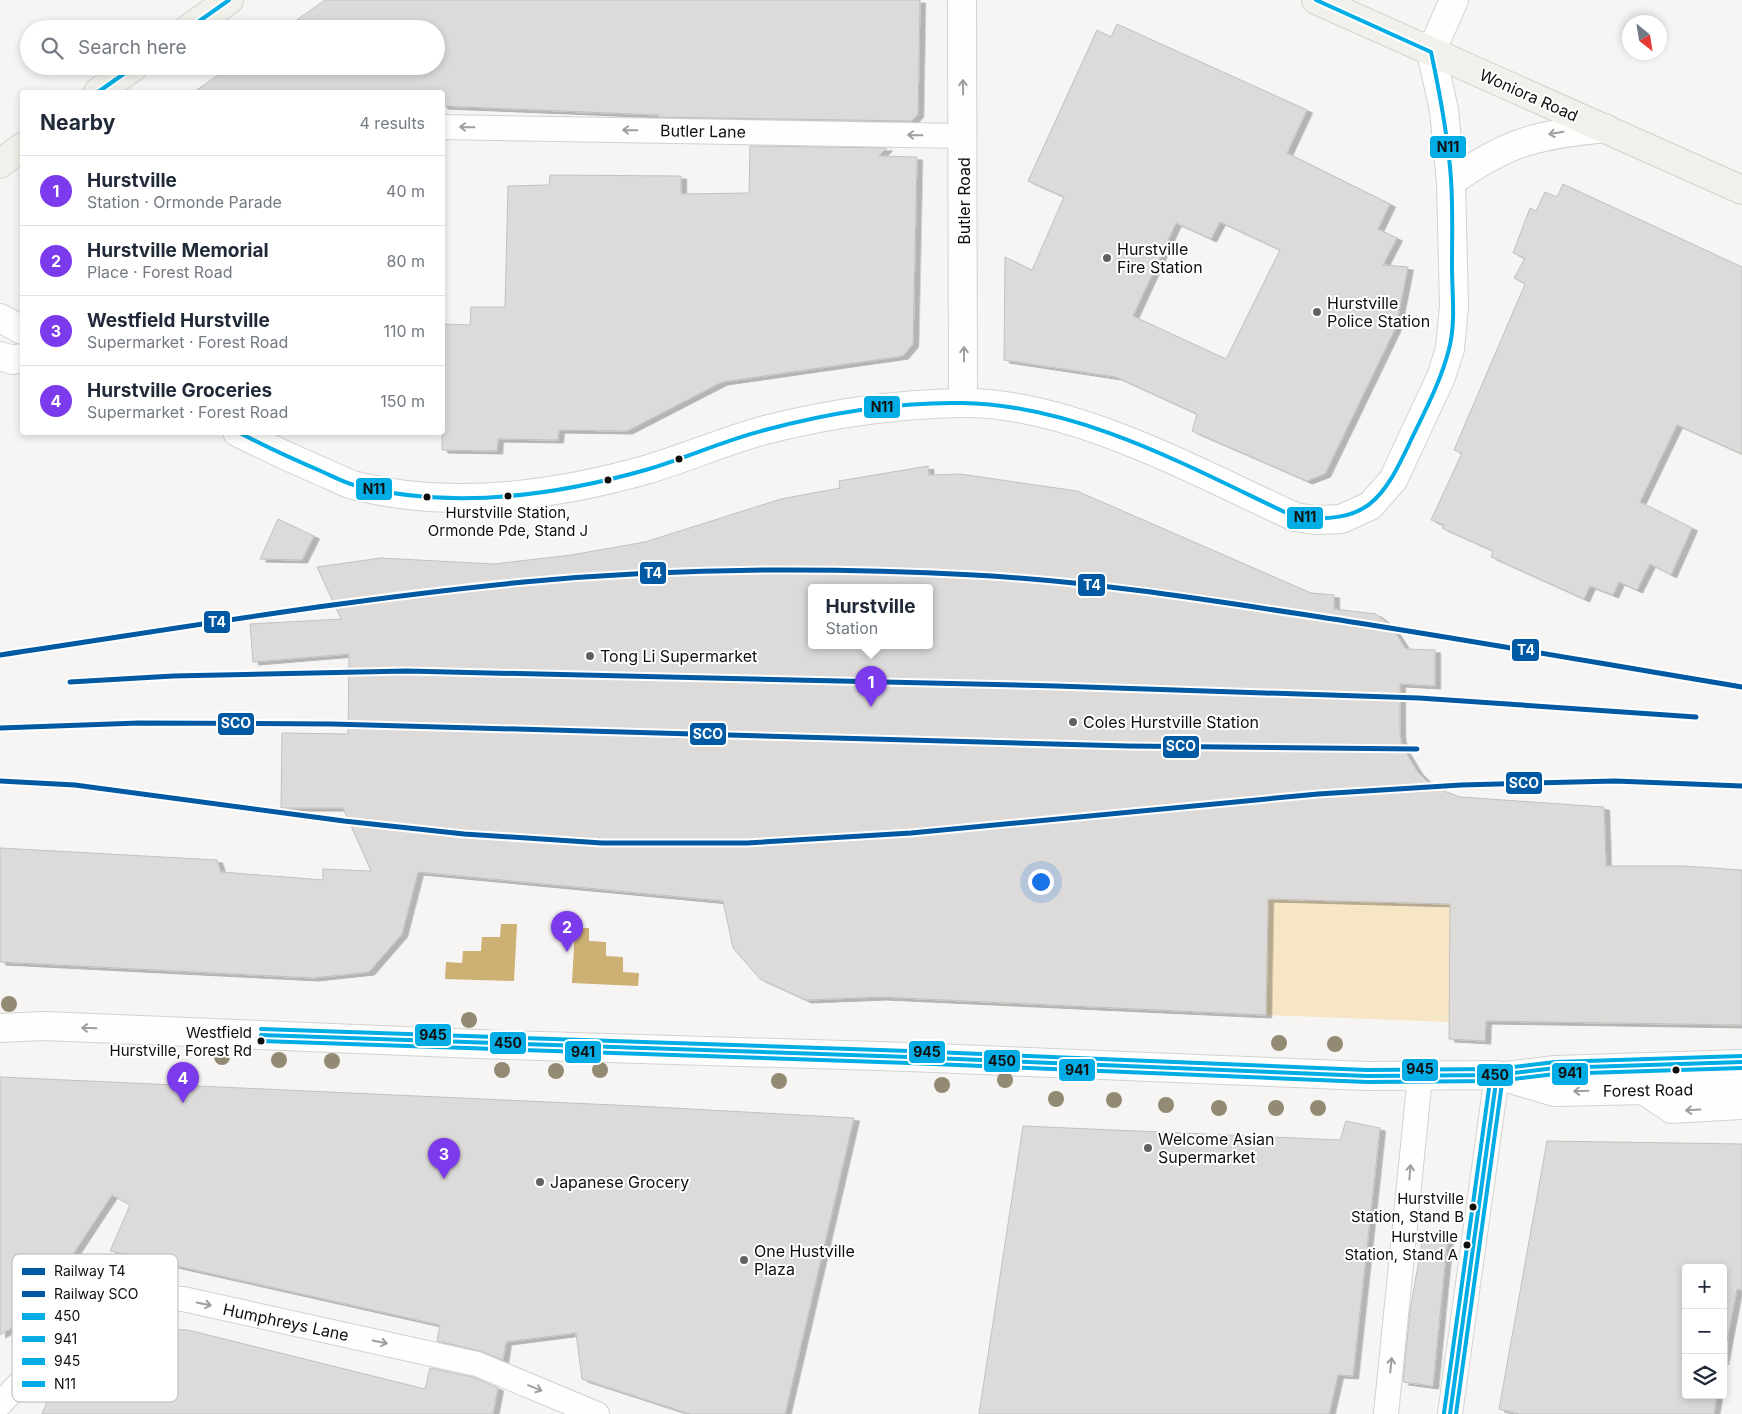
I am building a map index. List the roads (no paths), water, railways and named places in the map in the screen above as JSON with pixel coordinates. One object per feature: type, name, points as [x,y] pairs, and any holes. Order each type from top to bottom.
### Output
[{"type":"main road","points":[[201,20],[229,0]]},
{"type":"main road","name":"Woniora Road","points":[[1316,0],[1742,190]]},
{"type":"main road","points":[[108,90],[125,75]]},
{"type":"main road","points":[[0,164],[20,149]]},
{"type":"street","name":"Butler Road","points":[[962,0],[964,136],[963,403]]},
{"type":"street","points":[[244,435],[352,484],[416,496],[474,498],[536,493],[604,481],[658,466],[761,431],[813,419],[864,410],[963,403],[1000,406],[1070,421],[1144,448],[1295,517],[1315,520],[1341,519],[1370,506],[1393,480],[1441,377],[1450,349],[1454,306],[1451,182],[1444,110],[1431,52],[1454,0]]},
{"type":"street","points":[[1451,182],[1498,150],[1530,138],[1559,132],[1605,128]]},
{"type":"street","points":[[0,318],[20,329]]},
{"type":"street","points":[[0,356],[13,360],[20,358]]},
{"type":"street","name":"Forest Road","points":[[0,1028],[44,1026],[477,1044],[891,1056],[1367,1076],[1497,1076],[1555,1092],[1742,1088]]},
{"type":"lane","name":"Butler Lane","points":[[445,127],[964,136]]},
{"type":"lane","name":"Forest Road","points":[[1497,1076],[1555,1068],[1742,1062]]},
{"type":"lane","points":[[1386,1414],[1420,1076]]},
{"type":"lane","points":[[1450,1414],[1497,1076]]},
{"type":"lane","points":[[1640,1090],[1671,1111],[1742,1108]]},
{"type":"lane","name":"Humphreys Lane","points":[[178,1299],[477,1364],[597,1414]]},
{"type":"lane","name":"Humphreys Lane","points":[[0,1404],[12,1392]]},
{"type":"rail line","name":"T4","points":[[0,655],[327,606],[524,582],[636,574],[749,570],[918,572],[1058,581],[1224,602],[1742,687]]},
{"type":"rail line","name":"T4","points":[[70,682],[173,676],[407,671],[1056,686],[1419,698],[1696,717]]},
{"type":"rail line","name":"SCO","points":[[0,728],[139,723],[332,724],[1128,746],[1417,749]]},
{"type":"rail line","name":"SCO","points":[[0,781],[75,785],[344,821],[464,834],[602,843],[747,843],[911,833],[1318,794],[1461,785],[1615,781],[1742,786]]},
{"type":"place","name":"Hurstville Fire Station","points":[[1107,258]]},
{"type":"place","name":"Hurstville Police Station","points":[[1317,312]]},
{"type":"place","name":"Hurstville Station, Ormonde Pde, Stand J","points":[[508,496]]},
{"type":"place","name":"Tong Li Supermarket","points":[[590,656]]},
{"type":"place","name":"Hurstville","points":[[871,707]]},
{"type":"place","name":"Coles Hurstville Station","points":[[1073,722]]},
{"type":"place","name":"Hurstville Memorial","points":[[567,952]]},
{"type":"place","name":"Westfield Hurstville, Forest Rd","points":[[261,1041]]},
{"type":"place","name":"Hurstville Groceries","points":[[183,1103]]},
{"type":"place","name":"Welcome Asian Supermarket","points":[[1148,1148]]},
{"type":"place","name":"Westfield Hurstville","points":[[444,1179]]},
{"type":"place","name":"Japanese Grocery","points":[[540,1182]]},
{"type":"place","name":"Hurstville Station, Stand B","points":[[1473,1207]]},
{"type":"place","name":"Hurstville Station, Stand A","points":[[1467,1245]]},
{"type":"place","name":"One Hustville Plaza","points":[[744,1260]]}]
